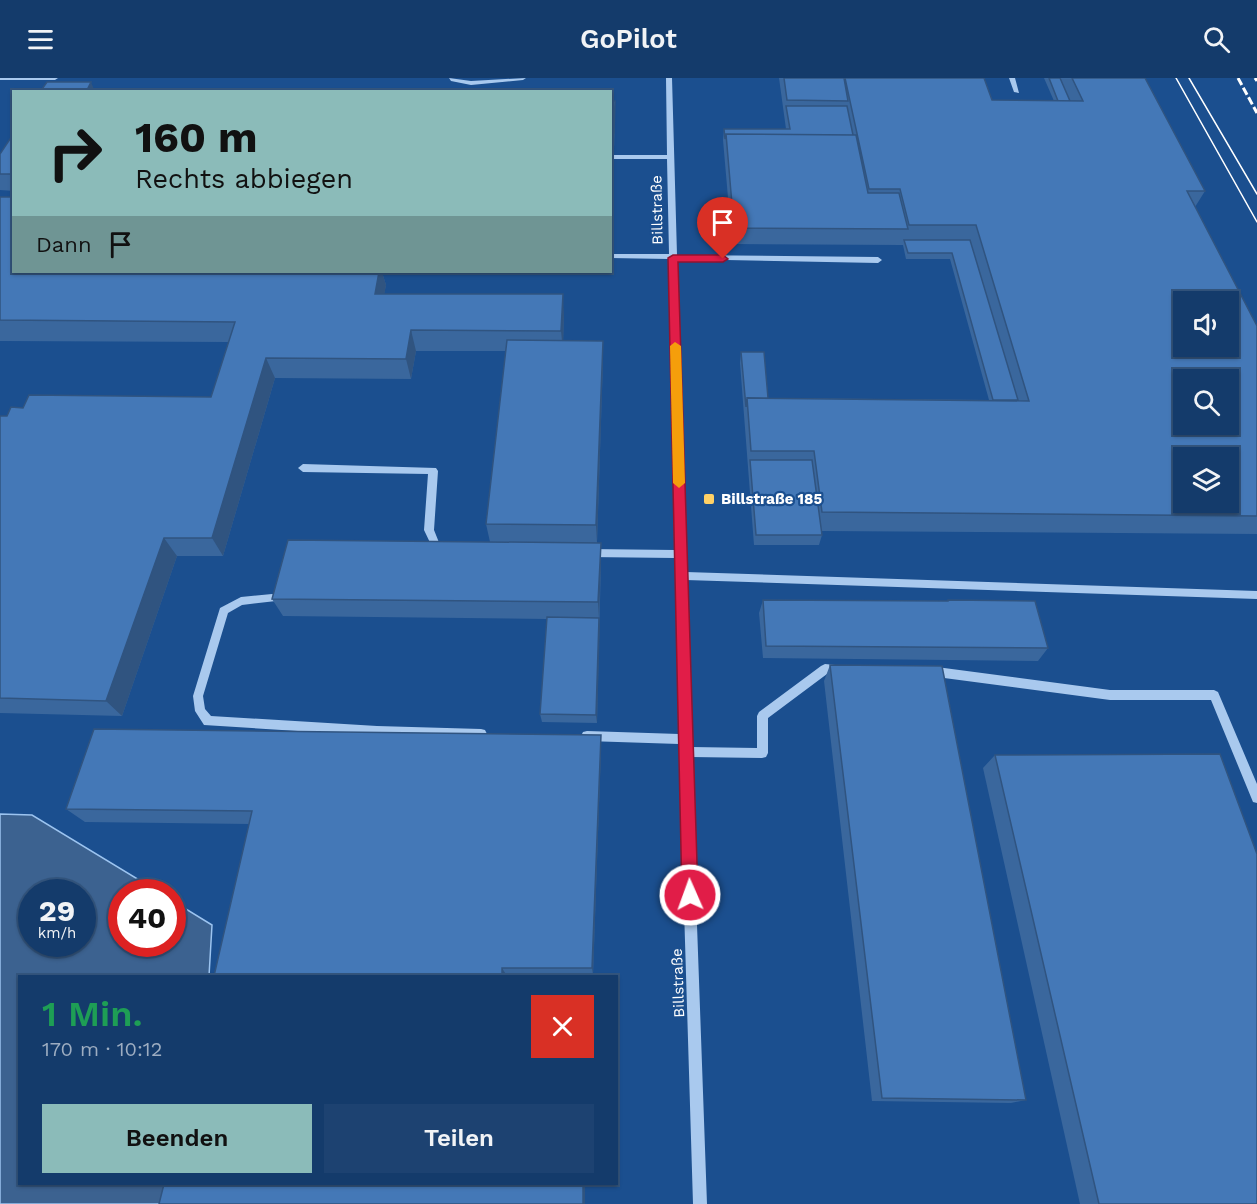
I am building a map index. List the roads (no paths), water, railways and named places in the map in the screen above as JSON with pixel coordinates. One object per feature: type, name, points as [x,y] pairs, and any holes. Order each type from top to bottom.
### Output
[{"type":"street","points":[[0,78],[55,78]]},
{"type":"street","points":[[452,78],[471,83],[523,78]]},
{"type":"street","name":"Billstraße","points":[[669,78],[685,739],[700,1204]]},
{"type":"street","points":[[1011,78],[1017,92]]},
{"type":"street","points":[[612,157],[671,157]]},
{"type":"street","points":[[612,256],[878,260]]},
{"type":"street","points":[[303,468],[433,471],[429,530],[437,548],[454,551]]},
{"type":"street","points":[[577,553],[680,554]]},
{"type":"street","points":[[681,576],[1257,595]]},
{"type":"street","points":[[272,598],[246,599],[234,603],[225,611],[198,696],[200,711],[208,721],[377,731],[496,734]]},
{"type":"street","points":[[686,752],[762,753],[763,716],[825,669],[849,669]]},
{"type":"street","points":[[920,671],[944,671],[1110,695],[1214,695],[1257,798]]},
{"type":"street","points":[[579,736],[685,739]]},
{"type":"water","points":[[0,814],[32,815],[138,879],[108,879],[108,957],[186,957],[186,909],[212,925],[209,975],[18,975],[18,1185],[181,1185],[176,1204],[0,1204]]},
{"type":"tram line","points":[[1176,78],[1257,222]]},
{"type":"tram line","points":[[1189,78],[1257,194]]},
{"type":"railway","points":[[1238,78],[1257,113]]},
{"type":"place","name":"Billstraße 185","points":[[709,499]]}]
